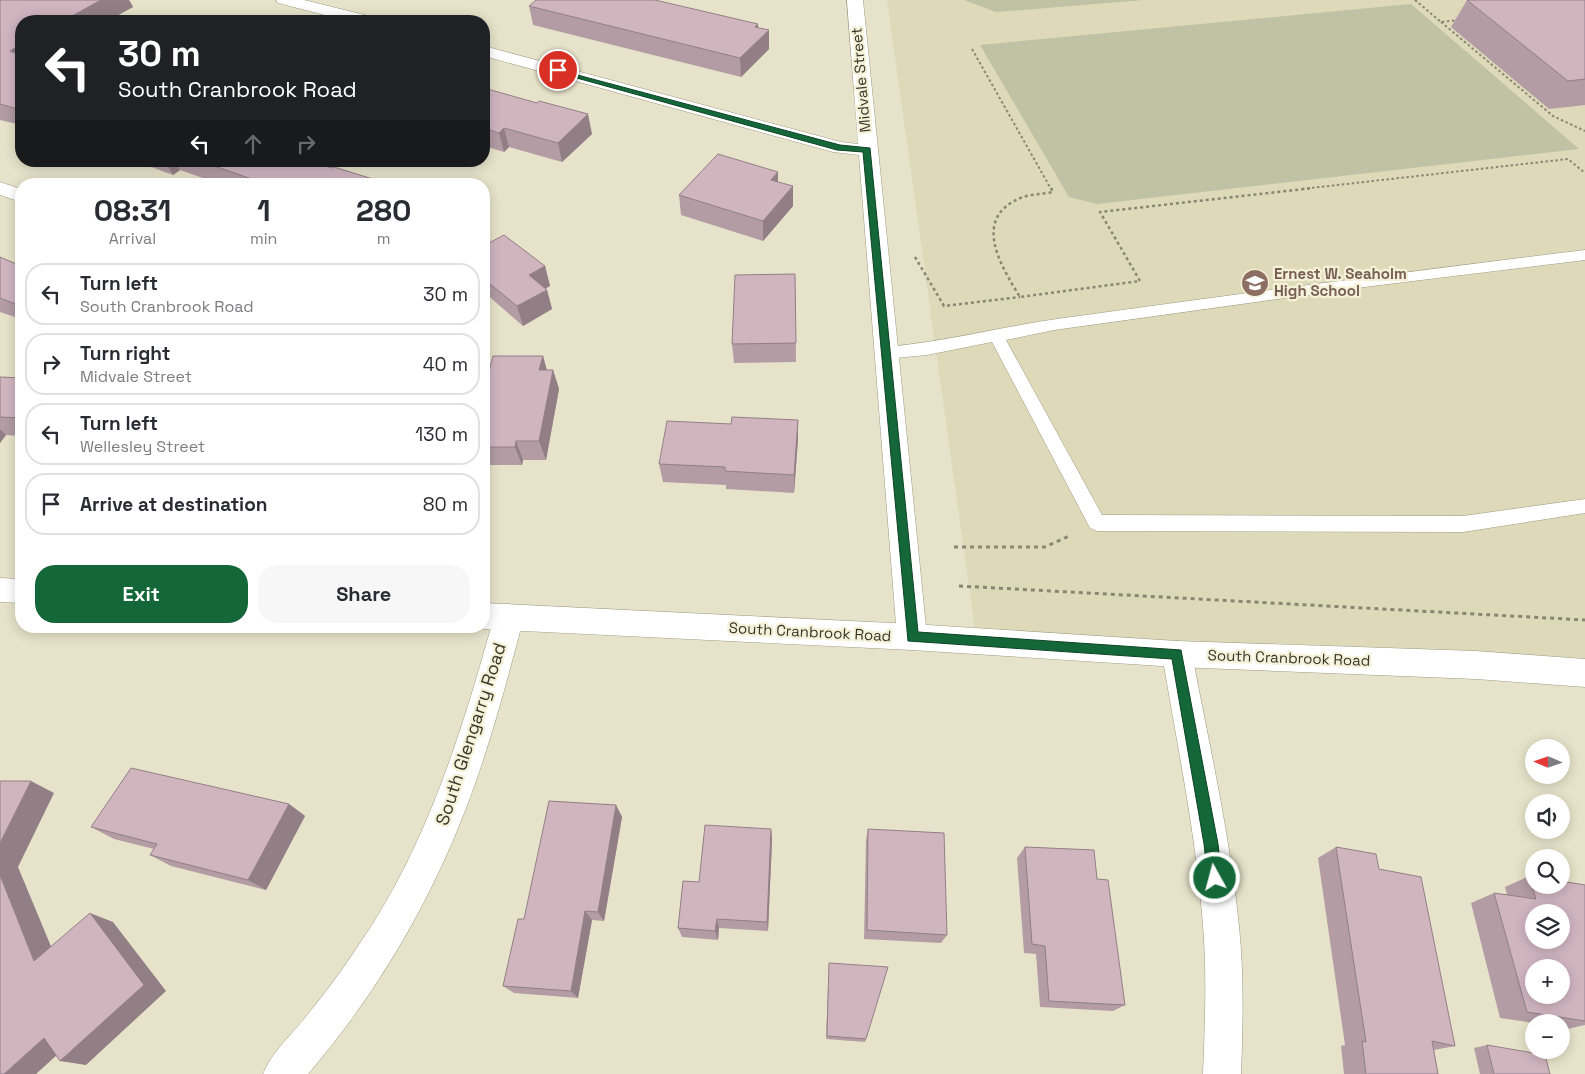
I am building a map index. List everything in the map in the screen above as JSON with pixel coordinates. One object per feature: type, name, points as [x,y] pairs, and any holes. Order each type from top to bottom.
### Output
[{"type":"street","points":[[284,0],[343,15]]},
{"type":"street","name":"Midvale Street","points":[[855,0],[912,637]]},
{"type":"street","points":[[490,53],[840,148],[867,150]]},
{"type":"street","points":[[0,188],[15,194]]},
{"type":"street","points":[[0,590],[15,591]]},
{"type":"street","name":"South Cranbrook Road","points":[[496,617],[912,637],[1177,654],[1476,666],[1585,673]]},
{"type":"street","name":"South Glengarry Road","points":[[282,1074],[307,1047],[380,946],[434,846],[460,782],[481,716],[496,617]]},
{"type":"street","points":[[1177,654],[1211,844],[1221,928],[1224,1019],[1222,1074]]},
{"type":"lane","points":[[886,353],[927,349],[1054,325],[1372,281],[1585,255]]},
{"type":"lane","points":[[997,337],[1097,523],[1464,524],[1585,506]]},
{"type":"path","points":[[1415,0],[1552,116],[1585,131]]},
{"type":"path","points":[[1441,22],[1460,20]]},
{"type":"path","points":[[972,49],[1054,192],[1020,198],[1004,208],[994,225],[992,242],[998,259],[1020,297]]},
{"type":"path","points":[[915,257],[944,306],[1020,297],[1140,281],[1100,212],[1568,160],[1585,173]]},
{"type":"path","points":[[954,547],[1044,547]]},
{"type":"path","points":[[959,586],[1585,620]]},
{"type":"shaded area","name":"Ernest W. Seaholm High School","points":[[887,0],[1585,0],[1585,677],[977,644]]},
{"type":"green space","points":[[964,0],[1144,0],[996,12]]},
{"type":"green space","points":[[1411,4],[1579,149],[1097,204],[1069,197],[980,45]]},
{"type":"building","points":[[0,0],[101,0],[74,15],[15,15],[15,48],[10,51],[15,53],[15,108],[0,104]]},
{"type":"building","points":[[536,0],[655,0],[758,24],[755,27],[769,30],[740,58],[529,6]]},
{"type":"building","points":[[1467,0],[1585,0],[1585,79],[1568,81]]},
{"type":"building","points":[[490,90],[537,103],[539,101],[588,114],[558,143],[504,128],[499,133],[490,130]]},
{"type":"building","points":[[718,154],[778,172],[771,180],[793,186],[763,221],[679,195]]},
{"type":"building","points":[[217,167],[334,167],[370,178],[249,178]]},
{"type":"building","points":[[504,235],[545,266],[529,275],[547,290],[517,306],[490,284],[490,242]]},
{"type":"building","points":[[0,257],[15,263],[15,304],[0,298]]},
{"type":"building","points":[[795,274],[796,343],[732,344],[735,275]]},
{"type":"building","points":[[493,356],[543,356],[539,370],[553,370],[539,441],[516,441],[515,447],[490,447],[490,367]]},
{"type":"building","points":[[0,377],[15,378],[15,418],[0,417]]},
{"type":"building","points":[[732,417],[798,420],[794,475],[725,471],[725,467],[659,464],[667,421],[731,424]]},
{"type":"building","points":[[131,768],[289,804],[248,880],[150,855],[157,844],[91,827]]},
{"type":"building","points":[[0,781],[31,781],[0,843]]},
{"type":"building","points":[[549,801],[616,805],[598,912],[585,911],[571,991],[503,986],[518,919],[524,919]]},
{"type":"building","points":[[705,825],[771,829],[767,922],[717,919],[715,931],[678,928],[683,881],[699,882]]},
{"type":"building","points":[[868,829],[944,833],[947,935],[867,930]]},
{"type":"building","points":[[1025,847],[1094,850],[1097,879],[1108,880],[1125,1005],[1049,1001],[1045,946],[1032,944]]},
{"type":"building","points":[[1336,847],[1376,854],[1379,869],[1421,877],[1455,1046],[1432,1041],[1438,1074],[1366,1074],[1362,1041],[1366,1042]]},
{"type":"building","points":[[0,875],[34,961],[90,913],[144,985],[60,1061],[44,1038],[4,1074],[0,1074]]},
{"type":"building","points":[[1570,882],[1585,885],[1585,1021],[1570,1019],[1570,1014],[1527,1012],[1494,893],[1536,899],[1534,894],[1570,894]]},
{"type":"building","points":[[829,963],[888,967],[866,1039],[827,1036]]},
{"type":"building","points":[[1487,1045],[1525,1052],[1525,1059],[1546,1059],[1550,1074],[1494,1074]]},
{"type":"place","name":"Ernest W. Seaholm High School","points":[[1255,283]]},
{"type":"route","points":[[558,70],[840,148],[867,150],[912,637],[1177,654],[1198,765],[1215,878]]}]
